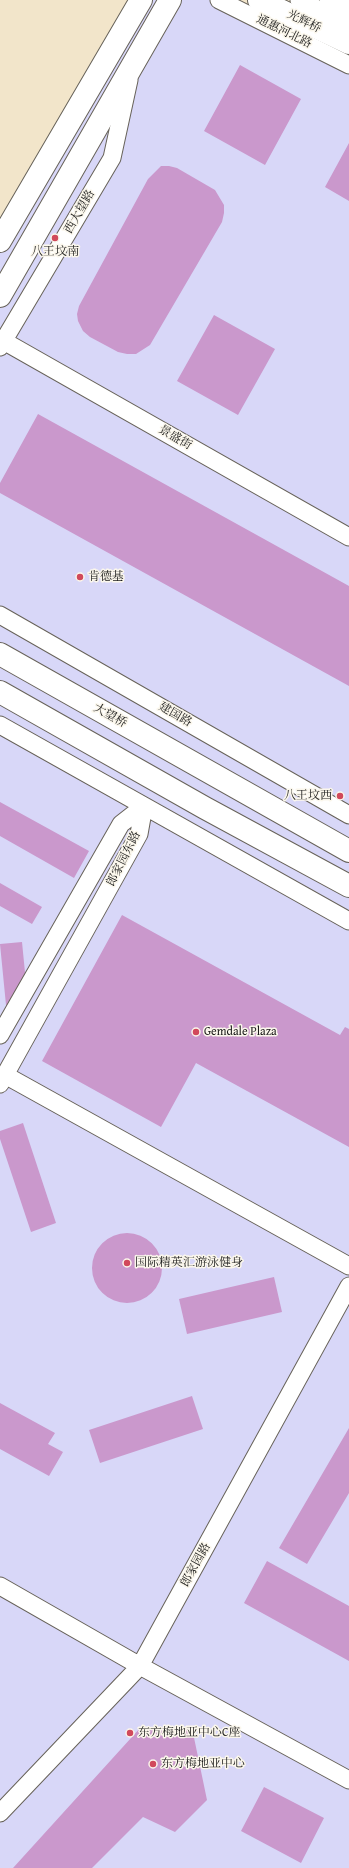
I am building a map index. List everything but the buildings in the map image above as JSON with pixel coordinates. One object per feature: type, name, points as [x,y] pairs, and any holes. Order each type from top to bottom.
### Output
[{"type":"main road","points":[[0,241],[141,0]]},
{"type":"main road","name":"西大望路","points":[[0,296],[170,0]]},
{"type":"main road","name":"光辉桥","points":[[259,0],[349,43]]},
{"type":"main road","points":[[331,0],[349,9]]},
{"type":"main road","name":"大望桥","points":[[0,654],[349,850]]},
{"type":"main road","points":[[0,692],[205,808],[349,886]]},
{"type":"street","name":"通惠河北路","points":[[219,0],[349,65]]},
{"type":"street","points":[[299,0],[349,24]]},
{"type":"street","name":"西大望路","points":[[1,343],[112,158],[132,66]]},
{"type":"street","name":"景盛街","points":[[1,343],[349,537]]},
{"type":"street","name":"建国路","points":[[0,615],[349,815]]},
{"type":"street","points":[[0,725],[349,921]]},
{"type":"street","name":"郎家园东路","points":[[0,1035],[121,824],[144,806]]},
{"type":"street","name":"郎家园东路","points":[[2,1080],[139,834],[144,806]]},
{"type":"street","points":[[2,1080],[349,1266]]},
{"type":"street","name":"郎家园路","points":[[0,1813],[140,1666],[349,1286]]},
{"type":"street","points":[[0,1586],[140,1666],[349,1780]]},
{"type":"shaded area","points":[[141,0],[224,0],[349,59],[349,1868],[0,1868],[0,249]]},
{"type":"place","name":"八王坟南","points":[[55,238]]},
{"type":"place","name":"肯德基","points":[[80,577]]},
{"type":"place","name":"八王坟西","points":[[340,796]]},
{"type":"place","name":"Gemdale Plaza","points":[[196,1032]]},
{"type":"place","name":"国际精英汇游泳健身","points":[[127,1263]]},
{"type":"place","name":"东方梅地亚中心C座","points":[[130,1733]]},
{"type":"place","name":"东方梅地亚中心","points":[[153,1764]]}]
